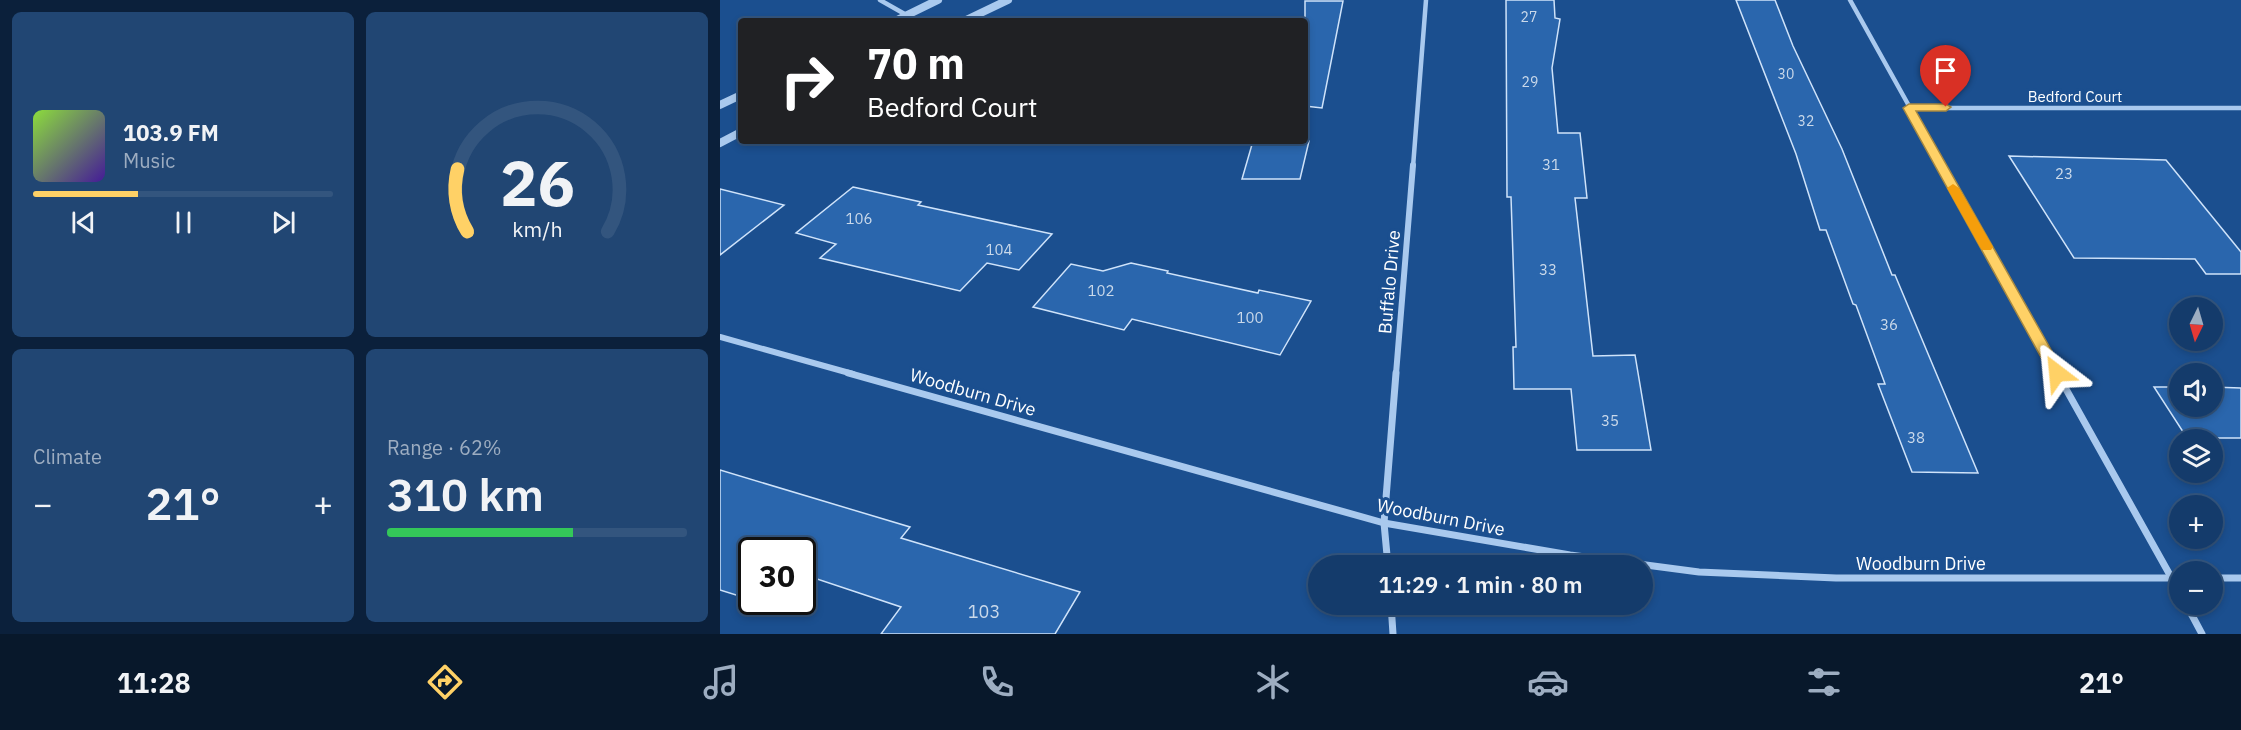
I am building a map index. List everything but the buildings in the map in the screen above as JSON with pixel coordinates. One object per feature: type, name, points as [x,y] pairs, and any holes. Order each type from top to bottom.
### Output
[{"type":"street","points":[[880,0],[912,18]]},
{"type":"street","points":[[901,18],[938,0]]},
{"type":"street","points":[[970,18],[1008,0]]},
{"type":"street","name":"Buffalo Drive","points":[[1387,555],[1384,523],[1426,0]]},
{"type":"street","points":[[1850,0],[2169,567]]},
{"type":"street","points":[[720,105],[738,96]]},
{"type":"street","name":"Bedford Court","points":[[1909,108],[2241,108]]},
{"type":"street","points":[[720,143],[738,134]]},
{"type":"street","name":"Woodburn Drive","points":[[720,337],[1384,523],[1570,555],[1699,572],[1836,578],[2169,578]]},
{"type":"street","points":[[2223,578],[2241,578]]},
{"type":"street","points":[[1392,615],[1394,634]]},
{"type":"street","points":[[2192,615],[2202,634]]},
{"type":"slow traffic","points":[[1953,188],[1987,247]]},
{"type":"route","points":[[1946,107],[1909,108],[2057,373]]}]
